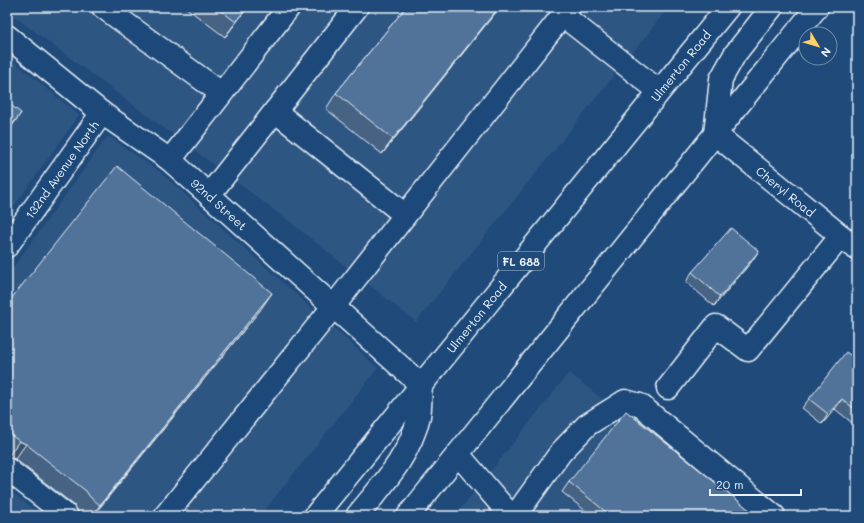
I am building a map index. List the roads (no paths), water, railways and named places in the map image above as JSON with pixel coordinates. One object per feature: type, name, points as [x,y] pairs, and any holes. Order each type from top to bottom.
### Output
[{"type":"main road","points":[[103,7],[221,93]]},
{"type":"main road","points":[[170,160],[289,7]]},
{"type":"main road","points":[[209,195],[357,7]]},
{"type":"main road","name":"Ulmerton Road","points":[[315,516],[728,7]]},
{"type":"main road","points":[[715,134],[721,80],[735,54],[772,7]]},
{"type":"main road","points":[[408,516],[817,7]]},
{"type":"main road","points":[[165,516],[333,307],[565,11],[659,92]]},
{"type":"main road","name":"92nd Street","points":[[7,36],[102,113],[170,160],[421,385]]},
{"type":"main road","points":[[275,111],[405,215]]},
{"type":"main road","name":"132nd Avenue North","points":[[7,246],[102,113]]},
{"type":"main road","name":"Cheryl Road","points":[[715,134],[849,243]]},
{"type":"main road","points":[[668,388],[716,326],[748,350],[849,243]]},
{"type":"main road","points":[[357,516],[397,466],[410,444],[419,415],[421,385]]},
{"type":"main road","points":[[516,516],[562,452],[587,424],[625,401],[640,405],[774,516]]},
{"type":"main road","points":[[458,454],[511,516]]},
{"type":"main road","points":[[7,469],[67,516]]}]
